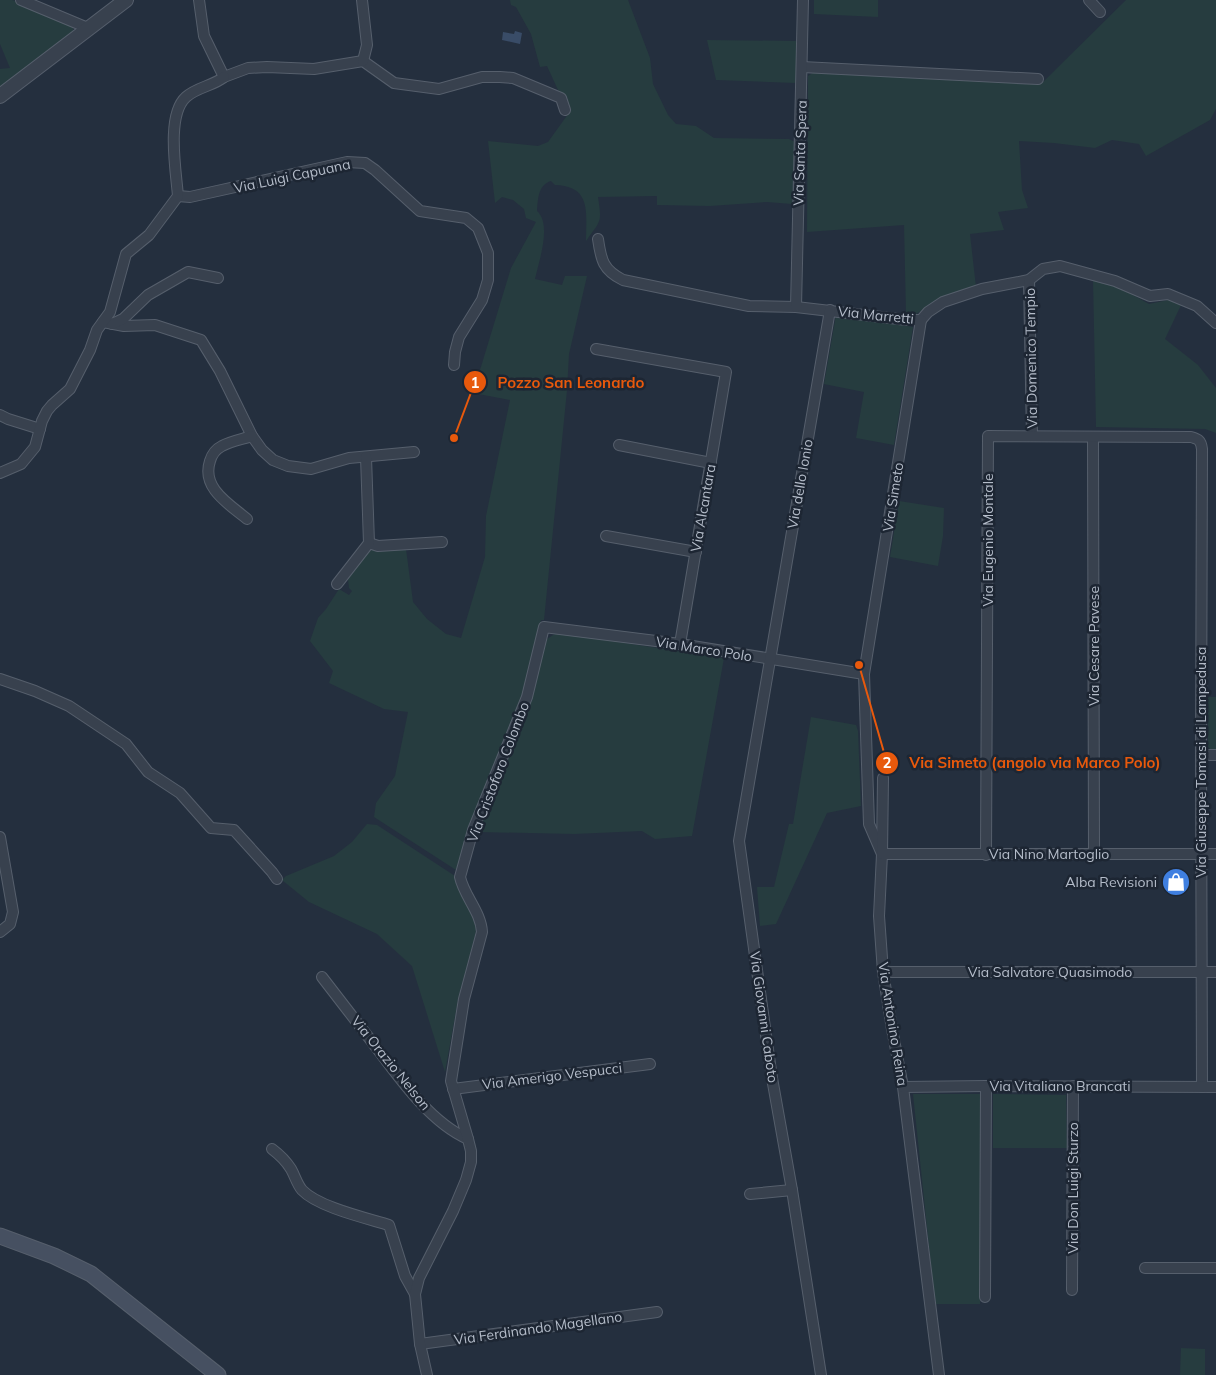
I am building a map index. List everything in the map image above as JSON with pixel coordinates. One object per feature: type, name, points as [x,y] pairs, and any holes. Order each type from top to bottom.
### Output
[{"type":"main road","points":[[0,1236],[54,1256],[91,1274],[215,1374]]},
{"type":"street","points":[[21,0],[88,28]]},
{"type":"street","points":[[0,96],[126,0]]},
{"type":"street","points":[[200,0],[204,36],[224,77]]},
{"type":"street","points":[[362,0],[367,44],[363,61]]},
{"type":"street","name":"Via Santa Spera","points":[[796,306],[803,0]]},
{"type":"street","points":[[1089,0],[1100,12]]},
{"type":"street","points":[[108,323],[126,254],[149,235],[178,196],[174,125],[177,112],[186,97],[217,83],[224,77],[248,68],[314,69],[363,61],[394,83],[439,89],[482,77],[512,78],[560,98],[565,110]]},
{"type":"street","points":[[802,67],[1038,79]]},
{"type":"street","name":"Via Luigi Capuana","points":[[178,196],[190,197],[347,162],[365,163],[420,211],[466,218],[478,228],[488,252],[488,280],[482,300],[459,337],[454,365]]},
{"type":"street","name":"Via Marretti","points":[[598,239],[600,256],[605,266],[614,275],[623,280],[749,306],[796,306],[907,320],[921,320],[928,312],[943,302],[982,289],[1029,280],[1043,269],[1060,266],[1115,281],[1150,296],[1168,294],[1197,306],[1216,323]]},
{"type":"street","points":[[0,472],[21,464],[35,447],[42,421],[52,404],[70,389],[90,350],[97,330],[108,323],[123,319],[148,295],[188,272],[218,278]]},
{"type":"street","name":"Via Domenico Tempio","points":[[1029,280],[1032,436]]},
{"type":"street","name":"Via dello Ionio","points":[[769,658],[830,310]]},
{"type":"street","name":"Via Simeto","points":[[864,674],[921,320]]},
{"type":"street","points":[[108,323],[124,326],[155,325],[201,340],[220,371],[252,436],[262,450],[273,460],[288,466],[311,469],[348,458],[414,452]]},
{"type":"street","name":"Via Alcantara","points":[[596,350],[726,372],[680,644]]},
{"type":"street","points":[[0,414],[8,419],[40,429]]},
{"type":"street","points":[[247,519],[214,491],[209,482],[208,475],[209,464],[215,451],[222,446],[252,436]]},
{"type":"street","name":"Via Eugenio Montale","points":[[986,854],[988,436],[1191,437],[1198,439]]},
{"type":"street","name":"Via Cesare Pavese","points":[[1093,437],[1094,854]]},
{"type":"street","name":"Via Giuseppe Tomasi di Lampedusa","points":[[1198,439],[1202,443],[1202,1087]]},
{"type":"street","points":[[618,446],[711,463]]},
{"type":"street","points":[[337,584],[369,543],[366,457]]},
{"type":"street","points":[[606,536],[696,552]]},
{"type":"street","points":[[369,543],[378,546],[442,542]]},
{"type":"street","name":"Via Marco Polo","points":[[544,627],[680,644],[864,674]]},
{"type":"street","name":"Via Cristoforo Colombo","points":[[427,1375],[420,1344],[416,1294],[419,1278],[453,1212],[471,1162],[468,1139],[451,1081],[464,999],[482,932],[481,923],[460,876],[473,830],[527,697],[544,627]]},
{"type":"street","name":"Via Giovanni Caboto","points":[[769,658],[739,841],[772,1078],[792,1190],[821,1375]]},
{"type":"street","name":"Via Antonino Reina","points":[[864,674],[869,824],[882,854],[879,916],[883,972],[903,1087],[939,1375]]},
{"type":"street","points":[[0,679],[35,691],[69,706],[126,744],[148,772],[180,793],[211,828],[234,830],[272,872],[276,879]]},
{"type":"street","points":[[1201,755],[1216,755]]},
{"type":"street","points":[[882,854],[883,778]]},
{"type":"street","points":[[0,838],[12,912],[10,924],[0,932]]},
{"type":"street","name":"Via Nino Martoglio","points":[[882,854],[1216,854]]},
{"type":"street","name":"Via Salvatore Quasimodo","points":[[883,972],[1216,972]]},
{"type":"street","name":"Via Orazio Nelson","points":[[322,977],[395,1072],[421,1102],[448,1128],[468,1139]]},
{"type":"street","name":"Via Amerigo Vespucci","points":[[453,1089],[650,1064]]},
{"type":"street","points":[[985,1297],[986,1086]]},
{"type":"street","name":"Via Don Luigi Sturzo","points":[[1072,1290],[1073,1086]]},
{"type":"street","name":"Via Vitaliano Brancati","points":[[903,1087],[1216,1087]]},
{"type":"street","points":[[272,1149],[282,1157],[301,1189],[309,1196],[352,1214],[389,1225],[405,1276],[416,1294]]},
{"type":"street","points":[[750,1194],[792,1190]]},
{"type":"street","points":[[1145,1268],[1216,1268]]},
{"type":"street","name":"Via Ferdinando Magellano","points":[[420,1344],[657,1312]]},
{"type":"green space","points":[[0,0],[12,0],[44,12],[68,24],[73,28],[73,32],[0,87],[0,69],[10,68],[0,44]]},
{"type":"green space","points":[[510,0],[628,0],[650,58],[653,84],[668,115],[676,124],[696,126],[714,138],[789,139],[795,142],[792,204],[767,202],[710,206],[657,205],[657,196],[598,197],[599,221],[586,241],[586,211],[581,196],[575,190],[555,185],[551,181],[541,189],[538,197],[537,211],[544,225],[544,233],[535,279],[562,285],[565,276],[587,276],[569,354],[544,620],[541,620],[523,698],[470,827],[456,870],[374,817],[376,803],[395,776],[408,712],[384,709],[329,683],[333,671],[310,641],[318,618],[339,589],[349,595],[352,591],[349,588],[348,579],[369,551],[374,549],[406,549],[413,602],[427,619],[446,634],[461,638],[485,557],[486,516],[510,400],[473,393],[511,268],[536,222],[526,218],[524,209],[513,200],[502,197],[495,203],[488,141],[538,146],[548,142],[571,110],[567,97],[558,90],[547,66],[540,67],[531,34],[516,7],[511,5]]},
{"type":"green space","points":[[814,0],[878,0],[878,17],[814,14]]},
{"type":"green space","points":[[1126,0],[1216,0],[1216,109],[1210,120],[1146,156],[1139,144],[1112,140],[1095,148],[1019,141],[1022,190],[1028,208],[998,212],[1004,230],[970,234],[976,287],[933,303],[916,314],[906,313],[904,225],[807,232],[808,76],[814,72],[1042,83]]},
{"type":"green space","points":[[707,40],[796,41],[796,83],[716,80]]},
{"type":"green space","points":[[1093,279],[1115,285],[1149,304],[1168,300],[1182,303],[1165,339],[1198,365],[1216,388],[1216,433],[1205,429],[1096,427]]},
{"type":"green space","points":[[836,315],[913,327],[894,445],[856,438],[864,392],[824,384]]},
{"type":"green space","points":[[899,501],[944,508],[943,536],[938,566],[890,557]]},
{"type":"green space","points":[[558,633],[724,658],[692,836],[655,839],[642,831],[574,834],[479,832],[533,693],[543,648],[547,639]]},
{"type":"green space","points":[[1208,697],[1216,697],[1216,749],[1208,747]]},
{"type":"green space","points":[[811,717],[856,725],[858,731],[861,806],[827,813],[776,924],[760,926],[757,887],[774,887],[789,824],[793,824]]},
{"type":"green space","points":[[367,824],[377,825],[455,876],[457,884],[477,924],[458,1000],[445,1072],[412,966],[377,934],[309,902],[282,880],[286,876],[334,856],[352,842]]},
{"type":"green space","points":[[913,1094],[980,1094],[980,1304],[935,1304]]},
{"type":"green space","points":[[993,1094],[1066,1095],[1067,1148],[993,1148]]},
{"type":"green space","points":[[1181,1348],[1205,1349],[1205,1375],[1180,1375]]},
{"type":"water","points":[[515,31],[522,33],[520,44],[502,40],[503,32],[514,34]]},
{"type":"place","name":"Pozzo San Leonardo","points":[[454,438]]},
{"type":"place","name":"Via Simeto (angolo via Marco Polo)","points":[[859,665]]},
{"type":"place","name":"Alba Revisioni","points":[[1176,882]]}]
